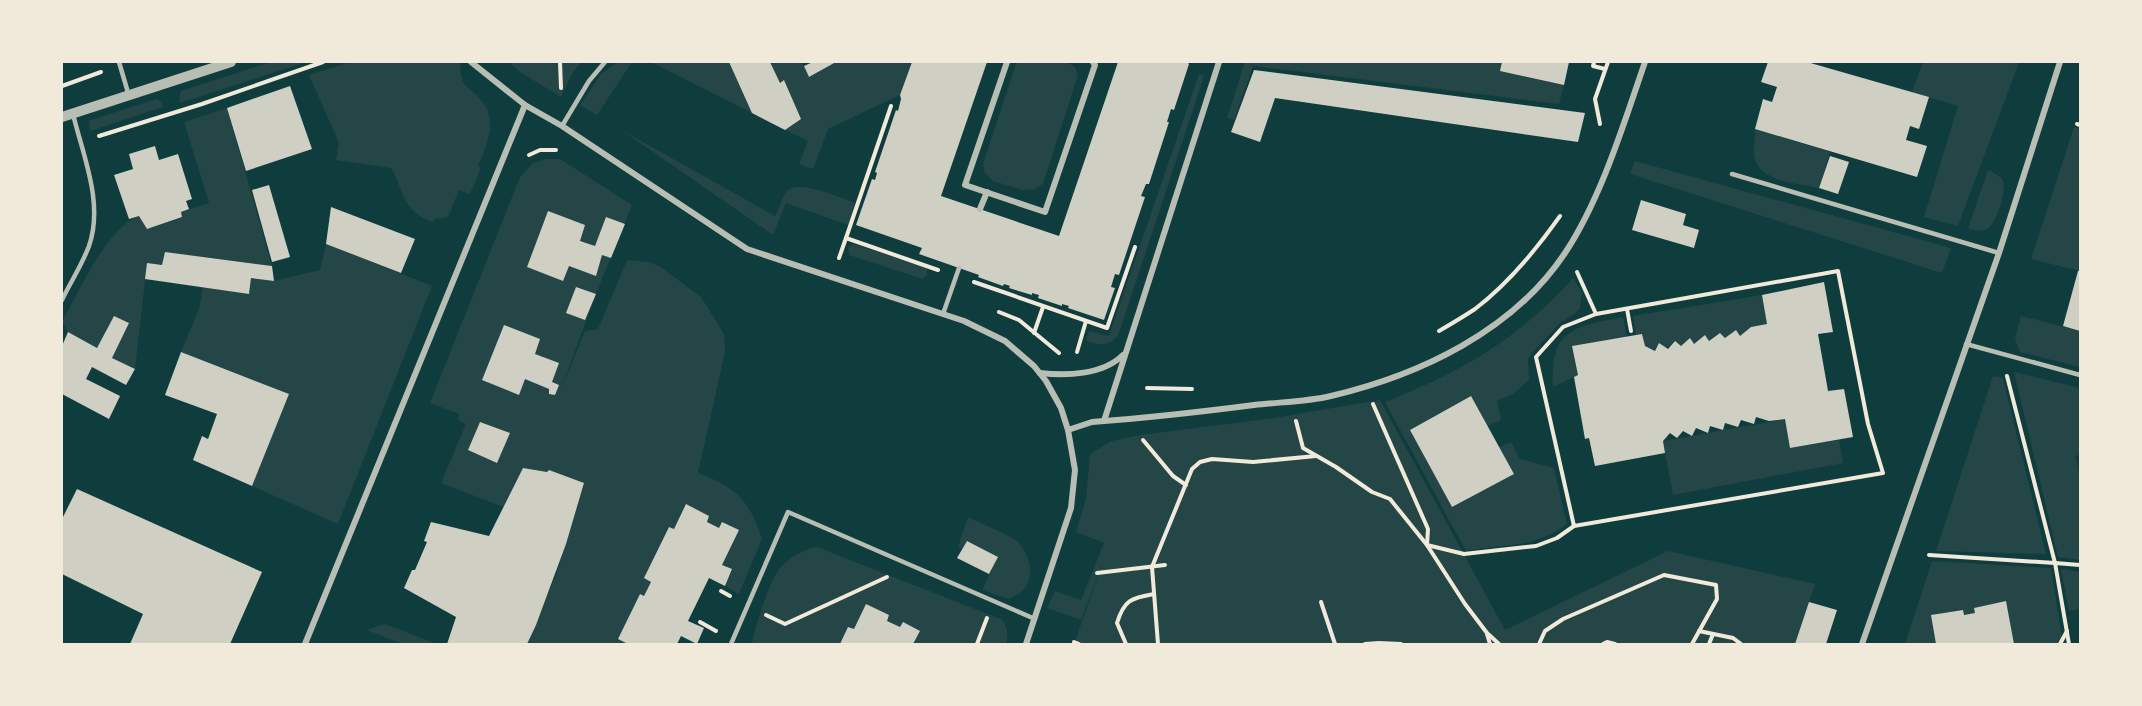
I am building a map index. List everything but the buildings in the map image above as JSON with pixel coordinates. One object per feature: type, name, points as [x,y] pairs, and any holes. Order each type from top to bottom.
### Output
[{"type":"street","points":[[62,117],[231,62]]},
{"type":"street","points":[[471,62],[525,105],[562,126],[747,249],[964,321],[1005,341],[1040,373],[1055,396],[1068,430],[1075,470],[1071,508],[1026,645]]},
{"type":"street","points":[[1007,62],[965,185],[1045,212],[1095,65],[1093,62]]},
{"type":"street","points":[[1104,421],[1219,62]]},
{"type":"street","points":[[1068,430],[1080,425],[1104,421],[1328,397],[1401,375],[1455,350],[1486,332],[1540,284],[1564,255],[1593,202],[1646,62]]},
{"type":"street","points":[[1862,645],[1999,253],[2060,62]]},
{"type":"street","points":[[305,645],[525,105]]},
{"type":"street","points":[[980,209],[987,192]]},
{"type":"street","points":[[1040,373],[1073,374],[1091,370],[1112,364],[1126,352]]},
{"type":"lane","points":[[562,126],[589,81],[605,62]]},
{"type":"lane","points":[[119,63],[129,96]]},
{"type":"lane","points":[[62,300],[88,248],[94,223],[93,193],[73,114]]},
{"type":"lane","points":[[1732,174],[1999,253]]},
{"type":"lane","points":[[943,314],[959,268]]},
{"type":"lane","points":[[1966,344],[2080,375]]},
{"type":"lane","points":[[731,645],[788,512],[1035,619]]},
{"type":"path","points":[[80,142],[202,104],[323,62]]},
{"type":"path","points":[[1594,62],[1593,66],[1605,69]]},
{"type":"path","points":[[1601,128],[1595,99],[1608,62]]},
{"type":"path","points":[[62,86],[119,63]]},
{"type":"path","points":[[849,263],[838,260],[891,106]]},
{"type":"path","points":[[520,162],[528,155],[540,150],[561,150]]},
{"type":"path","points":[[1431,336],[1475,309],[1513,275],[1538,248],[1562,213]]},
{"type":"path","points":[[846,238],[1107,327],[1137,239]]},
{"type":"path","points":[[1564,255],[1576,270],[1596,314]]},
{"type":"path","points":[[1427,545],[1464,554],[1536,546],[1557,538],[1574,526],[1883,473],[1868,424],[1838,271],[1596,314],[1563,327],[1536,357],[1574,526]]},
{"type":"path","points":[[1034,333],[1044,307]]},
{"type":"path","points":[[990,309],[1019,320],[1065,356]]},
{"type":"path","points":[[1627,309],[1631,331]]},
{"type":"path","points":[[1083,355],[1075,357],[1086,321]]},
{"type":"path","points":[[2001,354],[2055,563],[2069,645]]},
{"type":"path","points":[[1147,388],[1193,389]]},
{"type":"path","points":[[1372,402],[1428,529],[1427,545]]},
{"type":"path","points":[[1294,417],[1303,448],[1372,492],[1390,500],[1427,545],[1465,604],[1499,645]]},
{"type":"path","points":[[1140,435],[1173,476],[1186,485]]},
{"type":"path","points":[[1158,645],[1152,567],[1192,469],[1200,462],[1212,459],[1253,462],[1317,456]]},
{"type":"path","points":[[1929,555],[2080,565]]},
{"type":"path","points":[[1097,573],[1165,565]]},
{"type":"path","points":[[721,591],[785,624],[890,576],[880,572]]},
{"type":"path","points":[[1539,645],[1545,631],[1563,619],[1664,575],[1716,585],[1716,599],[1692,645]]},
{"type":"path","points":[[1126,645],[1116,623],[1125,603],[1136,597],[1154,594]]},
{"type":"path","points":[[977,645],[988,615],[996,602]]},
{"type":"path","points":[[1321,602],[1335,645]]},
{"type":"path","points":[[700,622],[722,635]]},
{"type":"path","points":[[1699,631],[1733,638],[1741,645]]},
{"type":"path","points":[[2060,645],[2067,631]]},
{"type":"path","points":[[1487,633],[1490,645]]},
{"type":"path","points":[[1709,645],[1713,634]]},
{"type":"path","points":[[1074,642],[1079,645]]},
{"type":"path","points":[[1607,644],[1615,645]]},
{"type":"path","points":[[1365,645],[1401,645]]},
{"type":"shaded area","points":[[271,62],[306,62],[180,103],[181,91]]},
{"type":"shaded area","points":[[350,62],[458,62],[460,64],[463,81],[486,106],[490,132],[478,166],[481,168],[470,194],[459,190],[448,217],[434,219],[433,222],[415,212],[406,200],[391,168],[336,160],[339,143],[309,75]]},
{"type":"shaded area","points":[[509,62],[581,62],[572,74],[561,97],[520,72]]},
{"type":"shaded area","points":[[618,62],[632,62],[597,115],[580,105],[602,73]]},
{"type":"shaded area","points":[[651,62],[729,62],[752,113]]},
{"type":"shaded area","points":[[770,62],[801,62],[810,77],[836,62],[912,62],[900,95],[828,129],[813,169],[799,164],[808,141],[785,130],[801,119],[784,81],[780,83]]},
{"type":"shaded area","points":[[1019,62],[1067,62],[1075,67],[1078,75],[1043,184],[1034,189],[1023,190],[993,181],[985,173],[983,164],[1016,64]]},
{"type":"shaded area","points":[[1245,62],[1502,62],[1501,71],[1564,85],[1559,104],[1253,66],[1234,120],[1227,118]]},
{"type":"shaded area","points":[[1923,62],[2019,62],[1958,226],[1924,217],[1958,106],[1912,92]]},
{"type":"shaded area","points":[[1199,74],[1204,76],[1119,333],[1112,341],[1104,344],[1086,340],[1089,331],[1109,336]]},
{"type":"shaded area","points":[[156,99],[161,101],[163,107],[90,131],[89,122],[91,120]]},
{"type":"shaded area","points":[[227,108],[272,266],[166,252],[162,265],[147,263],[135,369],[112,358],[129,323],[114,316],[97,348],[68,332],[62,322],[105,246],[127,222],[139,216],[147,229],[182,218],[181,212],[209,203],[184,122]]},
{"type":"shaded area","points":[[2074,127],[2080,129],[2080,271],[2031,259]]},
{"type":"shaded area","points":[[1755,129],[1830,152],[1819,188],[1779,180],[1762,170],[1756,163],[1754,153]]},
{"type":"shaded area","points":[[623,131],[775,216],[785,194],[793,188],[810,188],[855,203],[848,225],[786,203],[773,235]]},
{"type":"shaded area","points":[[546,159],[560,159],[632,205],[560,392],[585,331],[598,329],[627,260],[648,262],[659,266],[701,297],[724,334],[725,352],[698,473],[722,484],[740,497],[752,515],[762,539],[739,594],[725,586],[732,570],[722,565],[739,530],[719,528],[707,522],[709,516],[686,505],[674,529],[669,527],[644,578],[651,582],[644,596],[640,594],[618,639],[628,644],[527,644],[556,575],[584,484],[547,472],[523,468],[503,507],[441,483],[466,424],[458,420],[459,414],[430,403],[520,177],[533,163]],"holes":[[[480,422],[510,433],[497,463],[468,450]]]},
{"type":"shaded area","points":[[1635,161],[1951,248],[1942,273],[1630,174]]},
{"type":"shaded area","points":[[1988,170],[2003,181],[2000,207],[1994,221],[1987,229],[1980,231],[1968,229]]},
{"type":"shaded area","points":[[326,244],[432,286],[338,524],[252,486],[289,394],[181,352],[199,309],[203,287],[249,294],[251,278],[274,281],[320,270]]},
{"type":"shaded area","points":[[854,244],[927,268],[927,275],[923,279],[849,255],[848,247]]},
{"type":"shaded area","points":[[1573,278],[1582,292],[1580,308],[1560,323],[1531,354],[1528,359],[1529,380],[1514,393],[1497,401],[1501,420],[1487,426],[1470,396],[1410,430],[1452,507],[1514,474],[1499,447],[1511,442],[1520,459],[1554,468],[1567,524],[1531,542],[1466,551],[1385,402],[1439,379],[1487,352],[1531,319]]},
{"type":"shaded area","points":[[1762,295],[1767,324],[1751,327],[1740,336],[1736,330],[1725,338],[1720,333],[1709,341],[1705,335],[1694,344],[1681,346],[1674,341],[1668,347],[1658,350],[1645,346],[1642,334],[1636,335],[1633,316]]},
{"type":"shaded area","points":[[2021,316],[2080,331],[2080,367],[2020,352],[2015,339]]},
{"type":"shaded area","points":[[1623,317],[1627,337],[1578,375],[1553,387],[1556,353],[1568,334],[1578,328]]},
{"type":"shaded area","points":[[2014,372],[2080,388],[2080,454],[2076,456],[2080,483],[2080,560],[2058,557]]},
{"type":"shaded area","points":[[1993,376],[2003,378],[2046,554],[1936,551]]},
{"type":"shaded area","points":[[1380,400],[1505,630],[1668,551],[1815,584],[1795,644],[1074,644],[1104,559],[1081,620],[1047,608],[1055,591],[1081,600],[1104,543],[1076,532],[1086,499],[1090,454],[1112,441],[1140,435],[1274,418]]},
{"type":"shaded area","points":[[1785,419],[1791,448],[1839,440],[1843,463],[1673,495],[1663,441]]},
{"type":"shaded area","points":[[968,517],[1014,539],[1024,550],[1030,565],[1030,573],[1026,587],[1018,594],[1009,599],[982,590],[998,557],[967,541],[962,549],[958,547]]},
{"type":"shaded area","points":[[817,547],[1003,620],[1007,630],[1007,644],[752,644],[763,604],[780,568],[792,557]]},
{"type":"shaded area","points":[[1932,561],[2051,568],[2063,644],[2014,644],[2006,601],[1975,608],[1975,613],[1964,615],[1963,610],[1932,615],[1936,644],[1905,644]]},
{"type":"shaded area","points":[[2061,569],[2080,572],[2080,609],[2069,611]]},
{"type":"shaded area","points":[[385,624],[437,644],[402,644],[367,630]]}]
